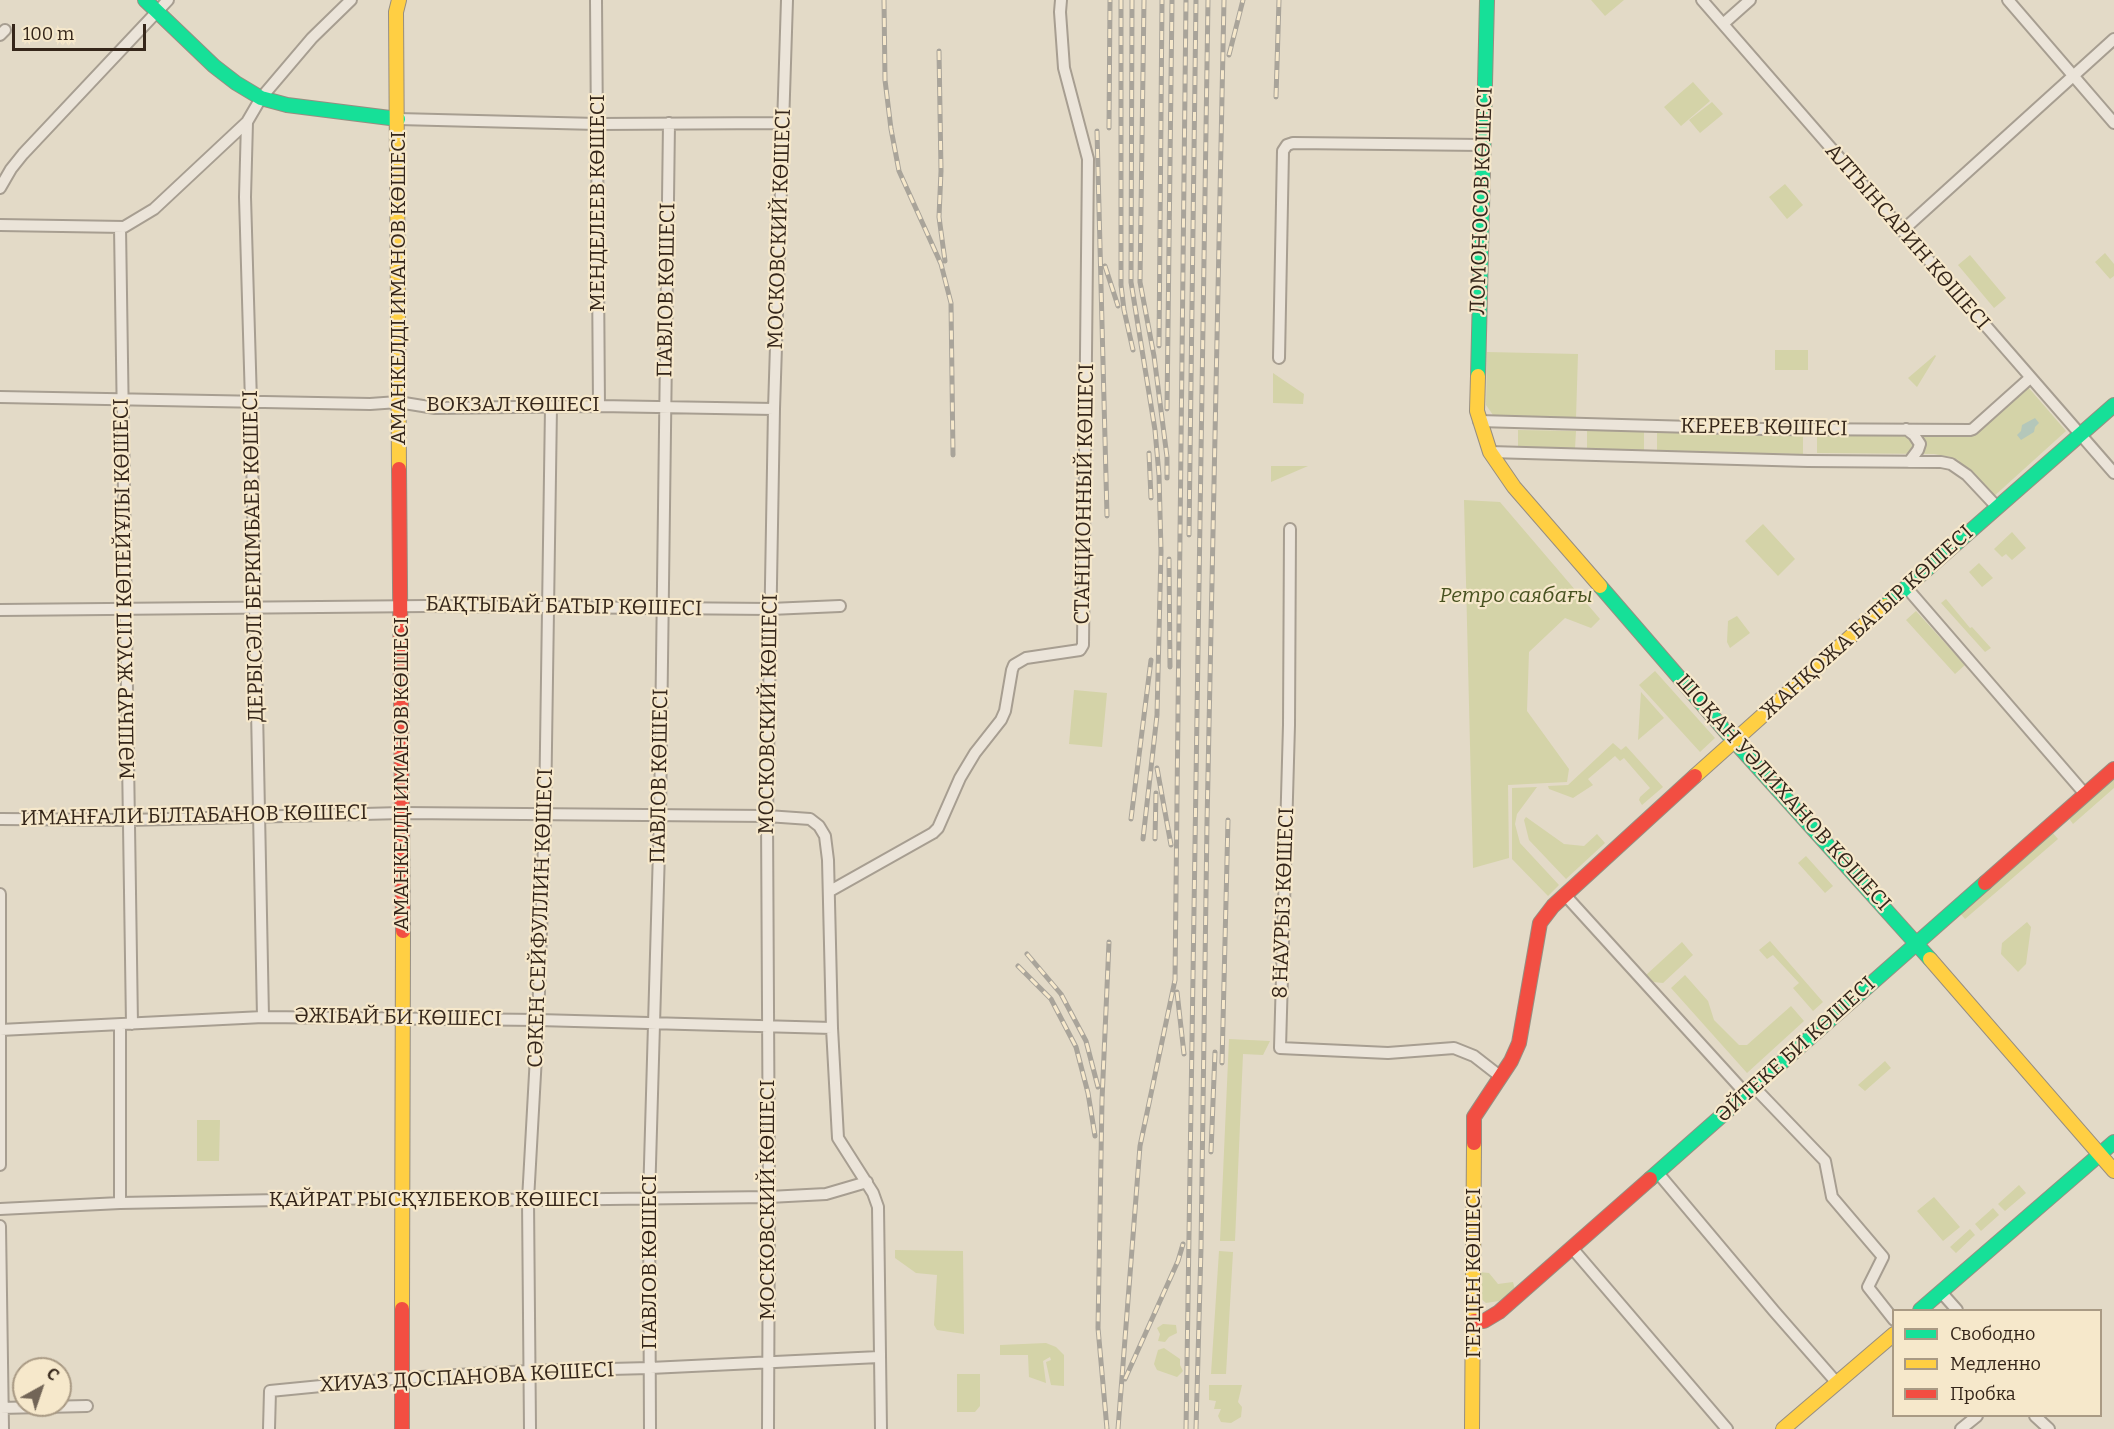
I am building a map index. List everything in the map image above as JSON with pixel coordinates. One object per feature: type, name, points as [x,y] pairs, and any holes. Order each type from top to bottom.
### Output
[{"type":"street","points":[[145,0],[214,66],[236,83],[261,98],[287,105],[398,119],[597,124],[783,123]]},
{"type":"street","points":[[0,188],[23,154],[168,0]]},
{"type":"street","name":"ДЕРБІСӘЛІ БЕРКІМБАЕВ КӨШЕСІ","points":[[263,1017],[245,197],[247,122],[261,98],[312,38],[351,0]]},
{"type":"street","name":"АМАНКЕЛДІ ИМАНОВ КӨШЕСІ","points":[[399,0],[396,12],[403,1018],[402,1429]]},
{"type":"street","name":"МЕНДЕЛЕЕВ КӨШЕСІ","points":[[596,0],[599,406]]},
{"type":"street","name":"МОСКОВСКИЙ КӨШЕСІ","points":[[768,1429],[767,1027],[770,609],[787,0]]},
{"type":"street","name":"СТАНЦИОННЫЙ КӨШЕСІ","points":[[830,891],[938,828],[960,778],[975,753],[1001,720],[1005,711],[1014,665],[1026,658],[1080,650],[1083,645],[1088,159],[1064,68],[1061,0]]},
{"type":"street","name":"ЛОМОНОСОВ КӨШЕСІ","points":[[1477,402],[1487,0]]},
{"type":"street","name":"АЛТЫНСАРИН КӨШЕСІ","points":[[1702,0],[2114,473]]},
{"type":"street","points":[[1723,24],[1750,0]]},
{"type":"street","points":[[2008,0],[2114,123]]},
{"type":"street","points":[[1902,231],[2114,39]]},
{"type":"street","points":[[0,225],[124,226],[154,209],[247,122]]},
{"type":"street","name":"ПАВЛОВ КӨШЕСІ","points":[[650,1429],[649,1199],[660,815],[669,123]]},
{"type":"street","points":[[1279,358],[1283,151],[1287,145],[1293,143],[1483,146]]},
{"type":"street","name":"МӘШҺҮР ЖҮСІП КӨПЕЙҰЛЫ КӨШЕСІ","points":[[120,226],[129,820],[126,1025],[120,1203]]},
{"type":"street","name":"КЕРЕЕВ КӨШЕСІ","points":[[1479,421],[1764,429],[1973,429],[2030,378]]},
{"type":"street","name":"ВОКЗАЛ КӨШЕСІ","points":[[0,397],[251,402],[398,402],[435,408],[665,406],[774,409]]},
{"type":"street","name":"ШОҚАН УӘЛИХАНОВ КӨШЕСІ","points":[[1477,402],[1479,421],[1490,452],[1514,487],[1734,741],[1916,943],[2114,1171]]},
{"type":"street","name":"ЖАНҚОЖА БАТЫР КӨШЕСІ","points":[[1474,1118],[1511,1061],[1519,1043],[1540,923],[1553,906],[1996,507],[2114,405]]},
{"type":"street","name":"СӘКЕН СЕЙФУЛЛИН КӨШЕСІ","points":[[530,1429],[528,1200],[538,1020],[545,814],[551,407]]},
{"type":"street","points":[[1906,429],[1920,444],[1909,462]]},
{"type":"street","name":"КЕРЕЕВ КӨШЕСІ","points":[[1490,452],[1808,461],[1941,462],[1951,464],[1967,476],[1996,507]]},
{"type":"street","name":"8 НАУРЫЗ КӨШЕСІ","points":[[1290,529],[1289,724],[1280,1048],[1388,1053],[1454,1048],[1474,1056],[1501,1077]]},
{"type":"street","points":[[1906,588],[2085,794]]},
{"type":"street","name":"БАҚТЫБАЙ БАТЫР КӨШЕСІ","points":[[0,610],[401,606],[770,609],[840,606]]},
{"type":"street","name":"ӘЙТЕКЕ БИ КӨШЕСІ","points":[[1474,1321],[1484,1321],[1499,1312],[2114,769]]},
{"type":"street","name":"ИМАНҒАЛИ БІЛТАБАНОВ КӨШЕСІ","points":[[0,819],[129,820],[402,813],[768,816],[810,819],[819,826],[825,836],[830,891]]},
{"type":"street","points":[[830,891],[832,1028],[838,1138],[849,1158],[867,1182],[878,1207],[881,1429]]},
{"type":"street","points":[[0,894],[0,1165]]},
{"type":"street","points":[[1565,895],[1750,1091],[1825,1161],[1832,1197],[1882,1257],[1868,1287],[1892,1319]]},
{"type":"street","name":"ӘЖІБАЙ БИ КӨШЕСІ","points":[[1,1030],[263,1017],[538,1020],[832,1028]]},
{"type":"street","name":"ГЕРЦЕН КӨШЕСІ","points":[[1472,1429],[1474,1118]]},
{"type":"street","points":[[1922,1309],[2114,1142]]},
{"type":"street","points":[[1658,1173],[1837,1383]]},
{"type":"street","name":"ҚАЙРАТ РЫСҚҰЛБЕКОВ КӨШЕСІ","points":[[0,1209],[120,1203],[401,1198],[528,1200],[769,1197],[826,1194],[867,1182]]},
{"type":"street","points":[[0,1226],[3,1429]]},
{"type":"street","points":[[1572,1248],[1727,1429]]},
{"type":"street","points":[[1941,1292],[1955,1309]]},
{"type":"street","points":[[1783,1429],[1892,1335]]},
{"type":"street","name":"ХИУАЗ ДОСПАНОВА КӨШЕСІ","points":[[269,1429],[270,1391],[403,1378],[879,1357]]},
{"type":"street","points":[[1,1408],[87,1406]]},
{"type":"street","points":[[1961,1429],[1976,1417]]},
{"type":"street","points":[[2037,1417],[2049,1429]]},
{"type":"green space","points":[[1591,0],[1624,0],[1605,16]]},
{"type":"green space","points":[[1693,82],[1710,101],[1681,126],[1664,107]]},
{"type":"green space","points":[[1712,102],[1723,114],[1700,133],[1689,120]]},
{"type":"green space","points":[[1785,184],[1803,205],[1787,219],[1769,197]]},
{"type":"green space","points":[[2105,253],[2114,264],[2114,276],[2110,279],[2095,262]]},
{"type":"green space","points":[[1970,255],[2006,298],[1994,308],[1958,265]]},
{"type":"green space","points":[[1775,350],[1808,350],[1808,370],[1775,370]]},
{"type":"green space","points":[[1487,352],[1578,354],[1576,418],[1493,415],[1486,405]]},
{"type":"green space","points":[[1936,356],[1917,387],[1908,378]]},
{"type":"green space","points":[[1273,373],[1304,394],[1303,404],[1273,403]]},
{"type":"green space","points":[[2028,387],[2066,431],[1992,498],[1958,460],[1950,457],[1934,454],[1817,453],[1817,433],[1965,436],[1971,434]]},
{"type":"green space","points":[[1518,430],[1576,431],[1575,449],[1518,447]]},
{"type":"green space","points":[[1587,430],[1644,431],[1644,450],[1587,450]]},
{"type":"green space","points":[[1657,431],[1803,434],[1803,454],[1657,451]]},
{"type":"green space","points":[[1271,466],[1308,466],[1271,482]]},
{"type":"green space","name":"Ретро саябағы","points":[[1464,500],[1500,502],[1600,619],[1591,628],[1565,618],[1529,652],[1527,711],[1569,769],[1567,782],[1508,785],[1509,858],[1473,868]]},
{"type":"green space","points":[[1763,524],[1795,559],[1778,576],[1745,541]]},
{"type":"green space","points":[[2012,532],[2026,548],[2012,560],[2006,554],[2002,557],[1994,549]]},
{"type":"green space","points":[[1979,563],[1993,578],[1982,587],[1969,572]]},
{"type":"green space","points":[[1946,599],[1970,628],[1972,627],[1991,648],[1985,652],[1941,603]]},
{"type":"green space","points":[[1916,611],[1965,665],[1955,674],[1906,620]]},
{"type":"green space","points":[[1737,616],[1750,633],[1730,648],[1727,642],[1728,621]]},
{"type":"green space","points":[[1655,671],[1715,738],[1700,752],[1639,685]]},
{"type":"green space","points":[[1074,690],[1107,693],[1102,747],[1069,744]]},
{"type":"green space","points":[[1641,692],[1664,718],[1638,740]]},
{"type":"green space","points":[[1613,743],[1621,750],[1626,746],[1663,787],[1642,805],[1640,797],[1650,788],[1624,758],[1620,761],[1615,756],[1588,779],[1593,785],[1573,798],[1549,789],[1548,786],[1568,785]]},
{"type":"green space","points":[[2114,778],[2114,788],[2073,824],[2068,817]]},
{"type":"green space","points":[[1537,787],[1517,814],[1515,824],[1520,843],[1559,885],[1548,896],[1512,859],[1512,788]]},
{"type":"green space","points":[[1526,817],[1564,844],[1584,846],[1597,834],[1605,843],[1566,879],[1529,840],[1524,820]]},
{"type":"green space","points":[[2052,832],[2058,839],[1965,919],[1959,912]]},
{"type":"green space","points":[[1806,856],[1833,886],[1825,893],[1798,863]]},
{"type":"green space","points":[[2027,922],[2031,927],[2026,964],[2018,972],[2001,954],[2002,943]]},
{"type":"green space","points":[[1770,941],[1823,1002],[1813,1011],[1793,988],[1799,983],[1773,955],[1767,959],[1759,950]]},
{"type":"green space","points":[[1682,942],[1693,955],[1663,983],[1653,982],[1646,975]]},
{"type":"green space","points":[[1685,975],[1708,1001],[1714,1020],[1739,1045],[1747,1045],[1791,1006],[1804,1021],[1747,1073],[1671,988]]},
{"type":"green space","points":[[1229,1039],[1270,1041],[1263,1055],[1243,1054],[1235,1241],[1220,1241]]},
{"type":"green space","points":[[1885,1061],[1891,1068],[1865,1091],[1858,1085]]},
{"type":"green space","points":[[197,1120],[220,1120],[219,1161],[197,1161]]},
{"type":"green space","points":[[2019,1185],[2026,1193],[2005,1211],[1998,1204]]},
{"type":"green space","points":[[1934,1197],[1960,1227],[1943,1241],[1917,1211]]},
{"type":"green space","points":[[1993,1208],[1999,1215],[1981,1231],[1975,1224]]},
{"type":"green space","points":[[1970,1229],[1975,1235],[1956,1253],[1950,1247]]},
{"type":"green space","points":[[895,1250],[963,1251],[964,1334],[937,1330],[934,1325],[937,1275],[916,1273],[895,1258]]},
{"type":"green space","points":[[1219,1251],[1233,1252],[1226,1374],[1211,1374]]},
{"type":"green space","points":[[1479,1272],[1489,1273],[1498,1284],[1513,1282],[1515,1290],[1499,1301],[1486,1303],[1479,1297]]},
{"type":"green space","points":[[1163,1324],[1176,1325],[1177,1333],[1165,1342],[1158,1341],[1160,1334],[1157,1328]]},
{"type":"green space","points":[[1046,1343],[1056,1347],[1064,1355],[1064,1386],[1051,1385],[1046,1362],[1051,1360],[1050,1357],[1043,1361],[1046,1383],[1029,1377],[1028,1355],[1000,1355],[1000,1345]]},
{"type":"green space","points":[[1164,1348],[1180,1359],[1183,1371],[1177,1377],[1157,1370],[1154,1364],[1158,1350]]},
{"type":"green space","points":[[957,1374],[980,1374],[980,1406],[975,1412],[957,1412]]},
{"type":"green space","points":[[1209,1385],[1242,1385],[1238,1402],[1242,1407],[1241,1417],[1231,1423],[1221,1422],[1218,1416],[1221,1409],[1214,1409],[1216,1401],[1209,1400]]},
{"type":"shaded area","points":[[2035,418],[2039,423],[2034,432],[2021,440],[2017,435],[2022,425]]},
{"type":"railway","points":[[884,0],[885,80],[899,171],[941,264],[951,303],[953,455]]},
{"type":"railway","points":[[1109,128],[1110,0]]},
{"type":"railway","points":[[1121,0],[1121,285],[1133,350]]},
{"type":"railway","points":[[1132,0],[1131,282],[1155,430],[1161,551],[1157,715],[1143,839]]},
{"type":"railway","points":[[1144,0],[1140,282],[1154,356],[1167,457],[1167,478]]},
{"type":"railway","points":[[1159,346],[1162,0]]},
{"type":"railway","points":[[1167,409],[1172,0]]},
{"type":"railway","points":[[1118,1429],[1140,1146],[1175,980],[1186,0]]},
{"type":"railway","points":[[1189,535],[1196,0]]},
{"type":"railway","points":[[1186,1429],[1208,0]]},
{"type":"railway","points":[[1196,1429],[1224,0]]},
{"type":"railway","points":[[1229,55],[1243,0]]},
{"type":"railway","points":[[1276,97],[1279,0]]},
{"type":"railway","points":[[939,51],[941,171],[939,217],[945,261]]},
{"type":"railway","points":[[1097,131],[1107,516]]},
{"type":"railway","points":[[1105,266],[1118,306]]},
{"type":"railway","points":[[1149,453],[1151,498]]},
{"type":"railway","points":[[1169,559],[1170,667]]},
{"type":"railway","points":[[1131,819],[1151,660]]},
{"type":"railway","points":[[1157,768],[1171,845]]},
{"type":"railway","points":[[1155,839],[1156,793]]},
{"type":"railway","points":[[1222,1063],[1228,820]]},
{"type":"railway","points":[[1107,1429],[1098,1328],[1102,1100],[1109,942]]},
{"type":"railway","points":[[1027,954],[1061,994],[1086,1041],[1098,1087]]},
{"type":"railway","points":[[1018,966],[1051,999],[1076,1047],[1088,1093],[1095,1136]]},
{"type":"railway","points":[[1177,992],[1184,1054]]},
{"type":"railway","points":[[1211,1152],[1215,1052]]},
{"type":"railway","points":[[1125,1379],[1178,1261],[1183,1244]]},
{"type":"traffic: fast","points":[[145,0],[214,66],[261,98],[287,105],[398,119]]},
{"type":"traffic: fast","points":[[1478,376],[1487,0]]},
{"type":"traffic: fast","points":[[1885,606],[2114,405]]},
{"type":"traffic: fast","points":[[1600,586],[1734,741],[1930,959]]},
{"type":"traffic: fast","points":[[1650,1179],[1985,883]]},
{"type":"traffic: fast","points":[[1921,1309],[2114,1142]]},
{"type":"traffic: slow","points":[[399,0],[396,12],[399,469]]},
{"type":"traffic: slow","points":[[1478,376],[1477,411],[1490,452],[1514,487],[1600,586]]},
{"type":"traffic: slow","points":[[1695,776],[1885,606]]},
{"type":"traffic: slow","points":[[402,1309],[403,931]]},
{"type":"traffic: slow","points":[[1930,959],[2114,1171]]},
{"type":"traffic: slow","points":[[1472,1429],[1474,1143]]},
{"type":"traffic: slow","points":[[1783,1429],[1892,1336]]},
{"type":"traffic: jam","points":[[399,469],[403,931]]},
{"type":"traffic: jam","points":[[1985,883],[2114,769]]},
{"type":"traffic: jam","points":[[1474,1143],[1474,1117],[1511,1061],[1519,1043],[1540,923],[1553,906],[1695,776]]},
{"type":"traffic: jam","points":[[1474,1321],[1484,1321],[1499,1312],[1650,1179]]},
{"type":"traffic: jam","points":[[402,1309],[402,1429]]}]
